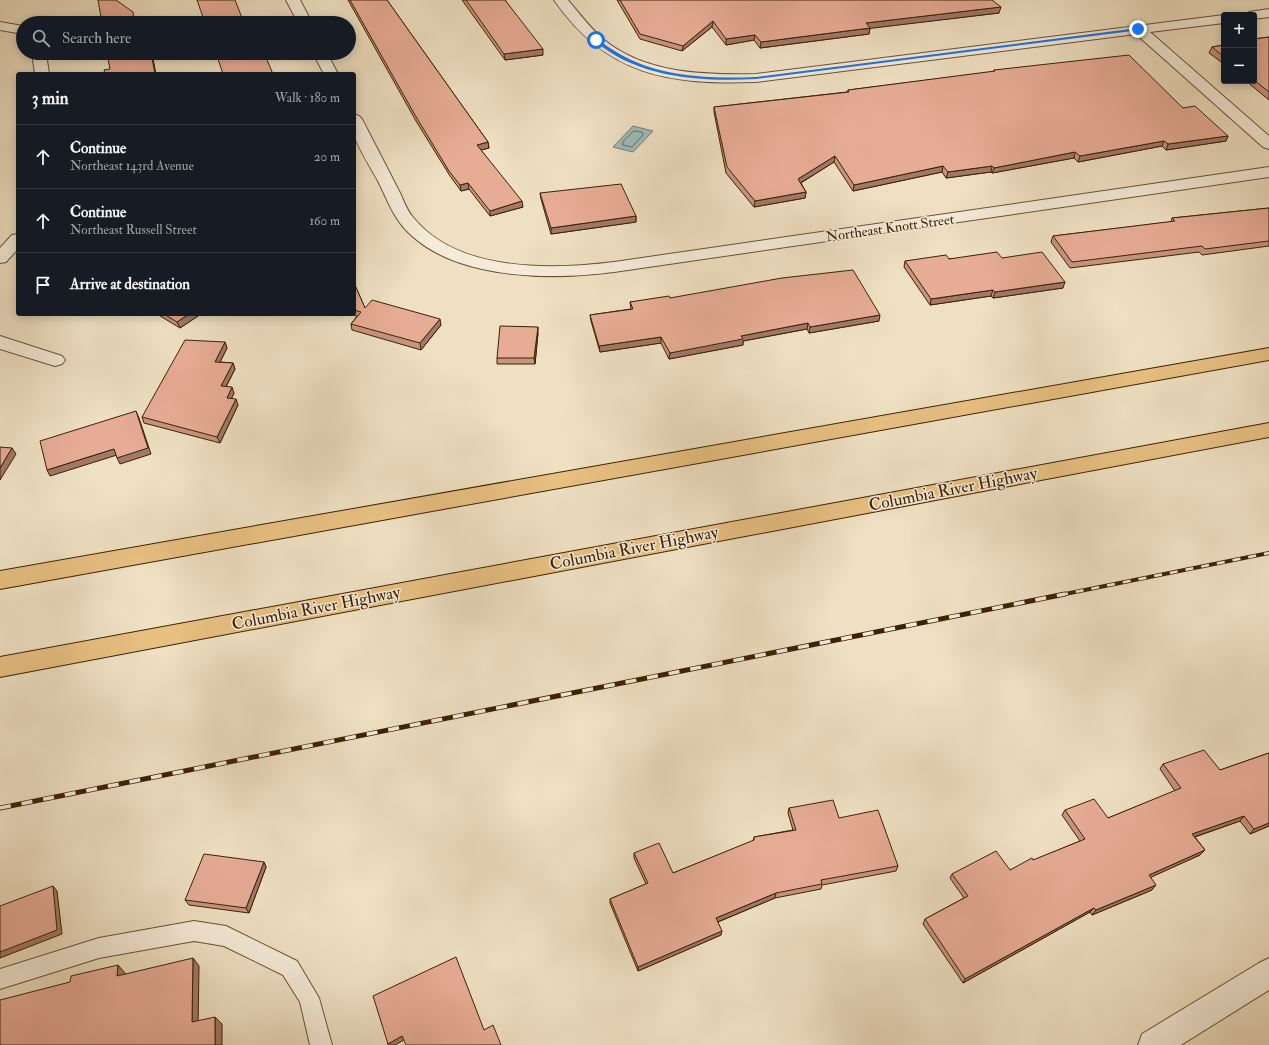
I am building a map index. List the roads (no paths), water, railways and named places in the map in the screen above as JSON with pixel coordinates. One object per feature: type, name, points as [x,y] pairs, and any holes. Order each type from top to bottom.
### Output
[{"type":"highway","points":[[0,580],[1269,354]]},
{"type":"highway","name":"Columbia River Highway","points":[[0,667],[1269,430]]},
{"type":"street","points":[[293,0],[301,16]]},
{"type":"street","points":[[561,0],[596,40],[606,48],[630,61],[648,68],[674,74],[697,78],[726,80],[756,78],[1221,19]]},
{"type":"street","points":[[1257,15],[1269,13]]},
{"type":"street","points":[[0,26],[16,29]]},
{"type":"street","points":[[1138,29],[1269,144]]},
{"type":"street","points":[[39,60],[42,72]]},
{"type":"street","points":[[324,60],[330,72]]},
{"type":"street","name":"Northeast Knott Street","points":[[356,123],[405,219],[416,229],[442,248],[468,259],[510,269],[547,272],[588,271],[1269,172]]},
{"type":"street","points":[[0,258],[16,240]]},
{"type":"street","points":[[0,342],[55,360]]},
{"type":"street","points":[[1153,1045],[1269,974]]},
{"type":"lane","points":[[0,979],[99,948],[194,931],[226,936],[290,968],[309,998],[321,1045]]},
{"type":"water","points":[[633,126],[653,131],[633,152],[613,147]]},
{"type":"railway","points":[[1060,595],[1269,553]]},
{"type":"railway","points":[[0,808],[1065,594]]}]
